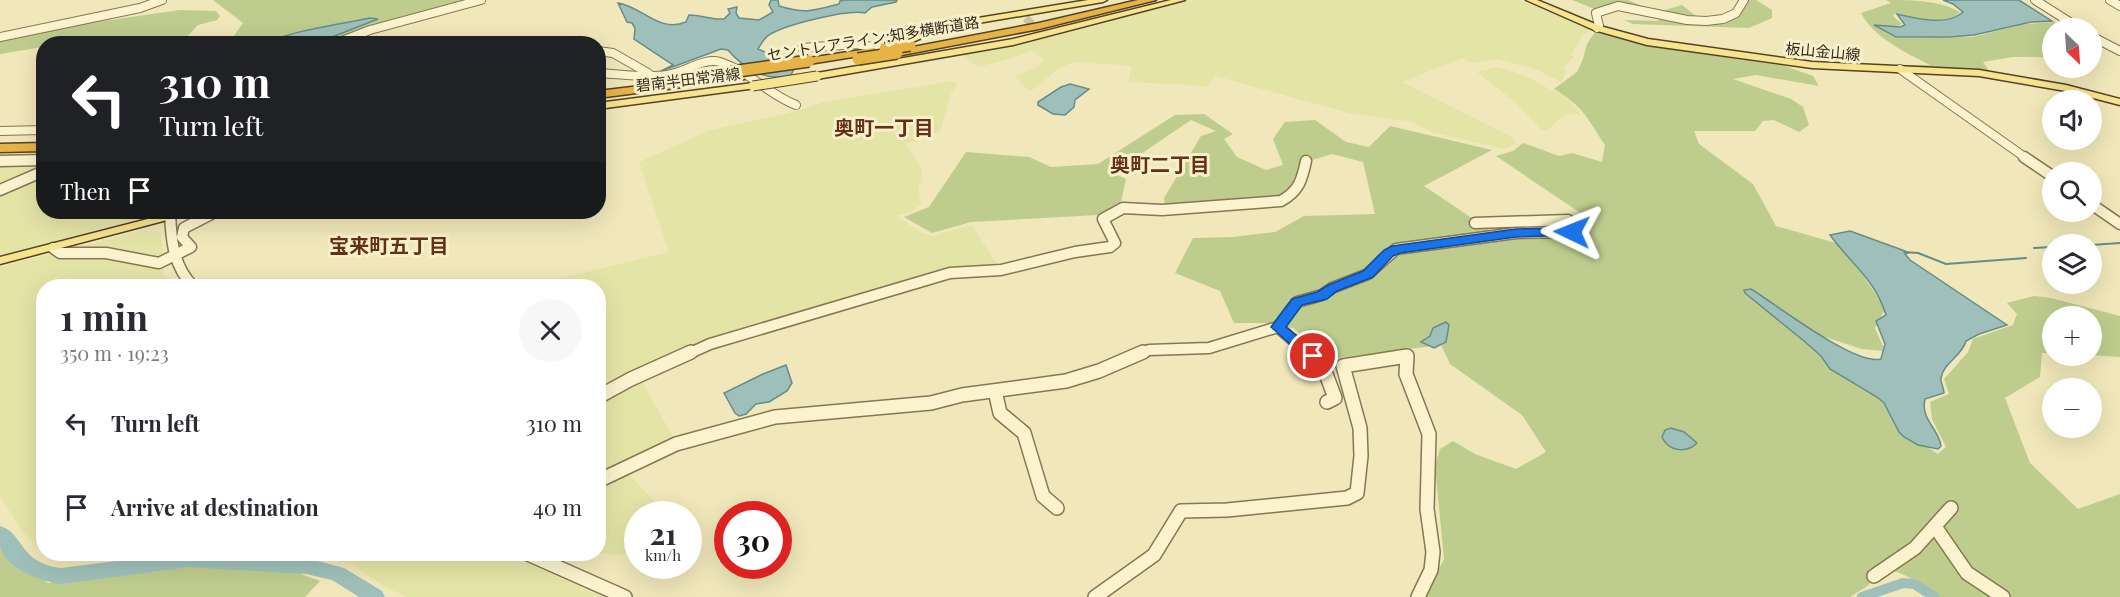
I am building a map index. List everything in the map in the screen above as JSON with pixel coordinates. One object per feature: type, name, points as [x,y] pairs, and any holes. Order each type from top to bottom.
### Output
[{"type":"highway","name":"セントレアライン;知多横断道路","points":[[812,68],[888,54],[910,45],[1008,27],[1130,0]]},
{"type":"highway","name":"セントレアライン;知多横断道路","points":[[606,89],[812,68],[1029,28],[1151,0]]},
{"type":"highway","name":"セントレアライン;知多横断道路","points":[[606,94],[736,74]]},
{"type":"highway","points":[[0,142],[36,140]]},
{"type":"highway","points":[[0,148],[36,147]]},
{"type":"main road","name":"碧南半田常滑線","points":[[812,68],[858,66],[888,54],[918,35],[941,27],[1024,16],[1103,0]]},
{"type":"main road","name":"碧南半田常滑線","points":[[606,105],[753,86],[812,68],[888,54],[1040,33],[1181,0]]},
{"type":"main road","name":"板山金山線","points":[[1530,0],[1597,28],[1639,40],[1812,65],[1979,73],[2066,88],[2120,102]]},
{"type":"main road","points":[[0,261],[53,249],[153,219]]},
{"type":"street","points":[[0,37],[140,8],[162,0]]},
{"type":"street","points":[[355,36],[481,0]]},
{"type":"street","points":[[1597,28],[1599,26],[1596,14],[1607,8],[1618,6],[1689,20],[1720,19],[1736,14],[1742,8],[1744,0]]},
{"type":"street","points":[[2035,0],[2063,18]]},
{"type":"street","points":[[2110,0],[2120,6]]},
{"type":"street","points":[[1636,3],[1653,14]]},
{"type":"street","points":[[2102,42],[2120,51]]},
{"type":"street","points":[[802,48],[848,44],[873,46],[888,54]]},
{"type":"street","points":[[606,52],[613,53],[648,73]]},
{"type":"street","points":[[606,73],[668,75],[685,71],[702,63],[718,61],[768,87],[779,99],[796,105]]},
{"type":"street","points":[[1900,69],[2042,169]]},
{"type":"street","points":[[0,131],[36,130]]},
{"type":"street","points":[[0,161],[36,160]]},
{"type":"street","points":[[606,393],[710,344],[950,273],[1001,270],[1075,252],[1110,247],[1115,243],[1103,219],[1118,209],[1162,210],[1281,201],[1292,194],[1301,182],[1305,175],[1306,161]]},
{"type":"street","points":[[0,190],[36,174]]},
{"type":"street","points":[[2102,212],[2120,224]]},
{"type":"street","points":[[171,219],[175,257],[181,272],[187,279]]},
{"type":"street","points":[[53,249],[60,253],[106,253],[159,263],[191,247],[182,237],[184,228],[201,219]]},
{"type":"street","points":[[606,477],[676,444],[775,417],[884,408],[1066,381],[1099,371],[1149,350],[1209,348],[1278,327],[1297,302],[1322,296],[1332,288],[1362,277],[1376,268],[1389,253],[1396,249],[1516,233],[1572,232],[1575,226],[1568,220],[1475,223]]},
{"type":"street","points":[[1278,327],[1323,366],[1335,398],[1328,402]]},
{"type":"street","points":[[1095,597],[1154,555],[1181,511],[1227,510],[1347,498],[1357,493],[1359,420],[1353,397],[1341,371],[1342,366],[1407,356],[1406,374],[1429,434],[1427,509],[1432,552],[1431,570],[1418,597]]},
{"type":"street","points":[[995,391],[1000,413],[1024,433],[1043,496],[1057,508]]},
{"type":"street","points":[[1874,576],[1915,548],[1936,528],[1951,508]]},
{"type":"street","points":[[1936,528],[1967,573],[2003,597]]},
{"type":"street","points":[[544,561],[626,597]]},
{"type":"shaded area","points":[[1195,0],[1519,0],[1591,30],[1583,35],[1571,54],[1574,57],[1565,65],[1564,69],[1567,71],[1561,82],[1537,70],[1498,59],[1472,63],[1462,58],[1402,82],[1514,138],[1515,144],[1505,149],[1432,132],[1412,122],[1349,113],[1215,76],[1207,87],[1128,82],[1132,66],[1073,62],[1058,69],[1034,89],[1028,90],[1015,76],[1038,67],[1044,59],[1031,50],[1013,58],[978,67],[961,54],[1054,36],[1116,18]]},
{"type":"shaded area","points":[[1498,67],[1523,75],[1565,97],[1582,115],[1566,114],[1547,130],[1542,130],[1516,103],[1477,72]]},
{"type":"shaded area","points":[[954,81],[957,85],[951,93],[941,130],[928,138],[905,143],[920,164],[923,181],[918,186],[921,205],[912,211],[896,216],[922,233],[933,236],[972,225],[999,268],[979,268],[709,344],[638,375],[675,440],[621,469],[630,475],[654,501],[624,501],[624,554],[606,554],[606,279],[558,279],[669,252],[639,162],[710,130],[790,113],[824,102]]},
{"type":"shaded area","points":[[36,161],[36,172],[0,188],[0,163]]},
{"type":"shaded area","points":[[36,176],[36,219],[144,219],[0,258],[0,194]]},
{"type":"shaded area","points":[[145,230],[160,232],[164,257],[163,275],[168,279],[36,279],[36,544],[23,532],[0,496],[0,267]]},
{"type":"shaded area","points":[[339,561],[522,561],[602,597],[407,597],[383,586],[351,564]]},
{"type":"green space","points":[[213,0],[469,0],[345,36],[234,36],[243,23]]},
{"type":"green space","points":[[1572,0],[1628,0],[1651,10],[1665,10],[1682,5],[1702,21],[1732,17],[1745,0],[1756,0],[1772,10],[1772,18],[1749,28],[1633,24],[1624,20],[1658,21],[1662,18],[1626,9],[1602,12]]},
{"type":"green space","points":[[1886,0],[1934,3],[1960,12],[1938,20],[1895,13],[1893,16],[1902,24],[1874,26],[1896,38],[1973,37],[2025,24],[2042,23],[2042,57],[2013,57],[1983,62],[1990,72],[1885,66],[1883,65],[1930,65],[1891,44],[1874,30],[1861,13],[1891,3]]},
{"type":"green space","points":[[180,10],[216,11],[220,16],[217,20],[198,25],[188,36],[36,36],[36,48],[0,54],[0,40],[75,25]]},
{"type":"green space","points":[[1595,32],[1642,45],[1785,66],[1813,76],[1819,86],[1756,75],[1733,79],[1791,99],[1803,107],[1809,125],[1799,132],[1774,120],[1763,121],[1755,131],[1694,131],[1699,144],[1753,184],[1776,226],[1836,243],[1863,275],[1885,309],[1875,328],[1885,351],[1862,349],[1825,337],[1879,392],[1909,435],[1938,454],[1946,447],[1932,419],[1930,402],[1949,394],[1944,379],[1968,352],[1973,339],[2013,325],[2017,314],[2007,303],[2034,296],[2082,306],[2042,306],[2040,377],[2005,398],[2030,463],[2078,509],[2120,494],[2120,597],[1940,597],[1906,576],[1878,568],[1869,569],[1869,585],[1850,597],[1424,597],[1444,559],[1435,466],[1440,449],[1453,441],[1475,454],[1516,469],[1546,452],[1522,415],[1450,364],[1441,345],[1331,359],[1293,328],[1265,323],[1234,323],[1220,291],[1175,273],[1193,238],[1233,237],[1275,232],[1304,216],[1375,214],[1363,162],[1332,154],[1305,162],[1289,196],[1165,207],[1164,198],[1201,136],[1216,131],[1191,120],[1113,173],[1126,179],[1121,202],[1098,215],[971,222],[932,233],[904,217],[929,207],[966,152],[1029,157],[1051,167],[1098,164],[1175,115],[1204,114],[1233,134],[1224,139],[1237,157],[1266,170],[1283,165],[1273,139],[1285,122],[1315,120],[1346,142],[1369,147],[1390,126],[1492,150],[1424,186],[1503,239],[1582,235],[1585,216],[1496,156],[1513,151],[1523,143],[1559,156],[1572,153],[1602,162],[1605,145],[1579,108],[1554,89],[1577,72],[1587,44]]},
{"type":"green space","points":[[2102,311],[2120,316],[2120,357],[2102,356]]},
{"type":"green space","points":[[0,536],[48,583],[188,564],[290,570],[320,581],[305,597],[0,597]]},
{"type":"water","points":[[771,0],[778,0],[779,6],[809,11],[839,4],[840,1],[845,0],[897,0],[872,7],[865,13],[845,13],[816,19],[769,35],[758,49],[783,60],[794,69],[791,75],[782,77],[756,72],[741,63],[728,50],[721,49],[659,72],[673,65],[634,39],[635,28],[632,23],[627,22],[618,3],[627,5],[659,22],[676,25],[686,22],[689,15],[724,19],[730,13],[728,9],[737,7],[736,13],[739,18],[759,20],[773,12],[769,5]]},
{"type":"water","points":[[1943,0],[2019,0],[2047,18],[2042,18],[2042,21],[1974,35],[1949,37],[1896,37],[1874,25],[1900,27],[1905,25],[1897,14],[1940,20],[1956,17],[1963,12]]},
{"type":"water","points":[[370,18],[378,19],[335,36],[284,36]]},
{"type":"water","points":[[1070,84],[1089,89],[1075,100],[1074,107],[1065,115],[1053,114],[1038,105],[1038,102]]},
{"type":"water","points":[[1850,231],[1905,251],[1910,260],[2007,325],[1966,341],[1961,351],[1945,368],[1941,380],[1944,393],[1925,399],[1927,418],[1940,440],[1941,446],[1938,449],[1918,445],[1904,437],[1884,403],[1830,369],[1821,356],[1745,293],[1744,290],[1751,289],[1816,333],[1853,353],[1869,359],[1881,359],[1885,344],[1876,321],[1886,315],[1881,302],[1876,291],[1830,235]]},
{"type":"water","points":[[1446,322],[1449,325],[1446,342],[1434,348],[1421,342],[1430,336],[1433,328]]},
{"type":"water","points":[[786,365],[792,383],[787,391],[769,402],[756,404],[746,414],[739,416],[735,413],[724,393]]},
{"type":"water","points":[[1671,428],[1684,432],[1697,443],[1688,449],[1673,448],[1662,437],[1665,430]]},
{"type":"waterway","points":[[2102,244],[2120,243]]},
{"type":"waterway","points":[[2034,248],[2042,248]]},
{"type":"waterway","points":[[1904,252],[1918,253],[1946,264],[2026,258]]},
{"type":"waterway","points":[[0,533],[25,563],[49,575],[61,576],[174,561]]},
{"type":"waterway","points":[[228,561],[306,566],[337,574],[375,597]]},
{"type":"waterway","points":[[1862,597],[1903,583],[1914,584],[1935,597]]},
{"type":"tunnel","points":[[1026,18],[1038,31]]},
{"type":"district","name":"奥町一丁目","points":[[884,126]]},
{"type":"district","name":"奥町二丁目","points":[[1160,163]]},
{"type":"district","name":"宝来町五丁目","points":[[389,244]]},
{"type":"route","points":[[1313,356],[1278,327],[1281,322],[1297,302],[1322,296],[1332,288],[1368,274],[1396,249],[1516,233],[1572,232]]}]
